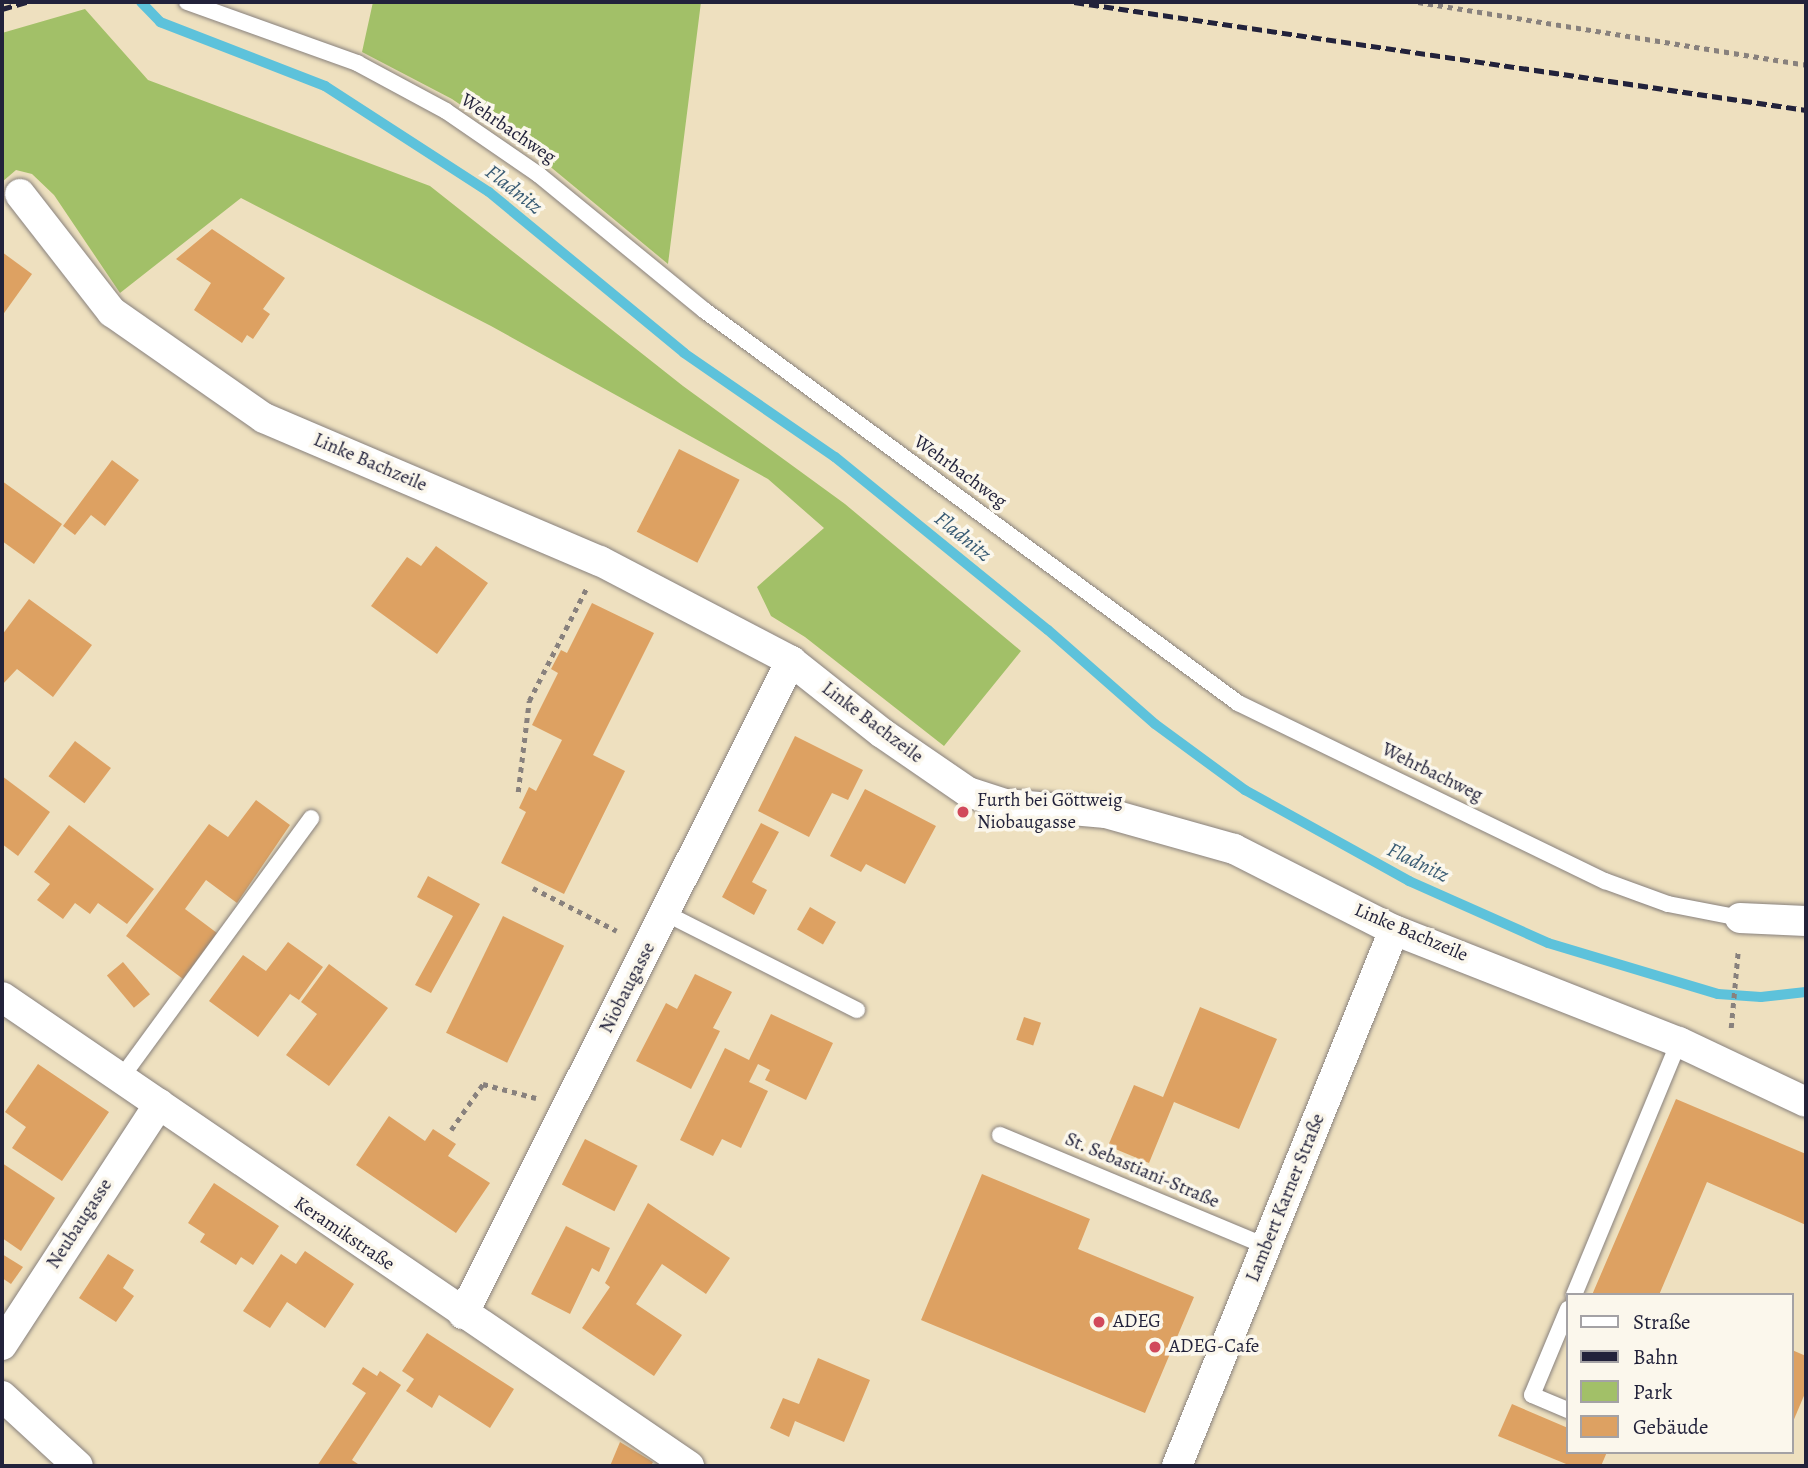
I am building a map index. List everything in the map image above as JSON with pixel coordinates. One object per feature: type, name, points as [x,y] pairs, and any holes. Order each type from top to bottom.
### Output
[{"type":"street","name":"Linke Bachzeile","points":[[20,194],[112,312],[264,418],[600,561],[791,662],[882,733],[968,792],[1005,804],[1106,813],[1176,829],[1234,849],[1394,930],[1679,1042],[1806,1102]]},
{"type":"street","name":"Niobaugasse","points":[[463,1314],[791,662]]},
{"type":"street","points":[[1740,918],[1806,920]]},
{"type":"street","name":"Lambert Karner Straße","points":[[1177,1466],[1394,930]]},
{"type":"street","name":"Keramikstraße","points":[[2,997],[689,1466]]},
{"type":"street","name":"Neubaugasse","points":[[2,1345],[159,1104]]},
{"type":"street","points":[[2,1396],[78,1466]]},
{"type":"lane","name":"Wehrbachweg","points":[[187,2],[357,63],[456,118],[539,175],[704,310],[1238,703],[1605,881],[1668,904],[1740,918]]},
{"type":"lane","points":[[121,1078],[310,818]]},
{"type":"lane","points":[[666,913],[858,1010]]},
{"type":"lane","points":[[1575,1293],[1679,1042]]},
{"type":"lane","name":"St. Sebastiani-Straße","points":[[1000,1135],[1266,1247]]},
{"type":"lane","points":[[1566,1314],[1532,1395],[1566,1409]]},
{"type":"path","points":[[1418,2],[1806,65]]},
{"type":"path","points":[[518,792],[529,701],[600,561]]},
{"type":"path","points":[[533,888],[649,947]]},
{"type":"path","points":[[1735,1022],[1737,967]]},
{"type":"path","points":[[451,1130],[483,1084],[569,1106]]},
{"type":"green space","points":[[373,2],[701,2],[668,264],[547,164],[452,99],[362,52]]},
{"type":"green space","points":[[85,9],[148,80],[430,186],[683,386],[845,504],[1021,651],[944,746],[805,637],[771,616],[757,587],[824,528],[768,479],[491,326],[241,198],[120,293],[54,195],[32,174],[16,170],[2,182],[2,33]]},
{"type":"building","points":[[212,229],[285,278],[263,309],[270,314],[253,339],[247,335],[242,343],[194,310],[211,283],[176,259]]},
{"type":"building","points":[[2,252],[32,274],[2,316]]},
{"type":"building","points":[[679,449],[740,480],[697,563],[637,532]]},
{"type":"building","points":[[112,460],[139,480],[105,526],[91,515],[75,535],[63,526]]},
{"type":"building","points":[[2,481],[62,524],[34,564],[2,541]]},
{"type":"building","points":[[436,546],[488,583],[437,654],[371,606],[407,557],[421,566]]},
{"type":"building","points":[[29,599],[92,645],[53,697],[17,669],[2,685],[2,635]]},
{"type":"building","points":[[592,603],[654,633],[593,755],[625,771],[564,894],[501,863],[526,812],[519,808],[529,787],[536,791],[562,740],[532,725],[558,673],[551,669],[561,650],[567,653]]},
{"type":"building","points":[[795,736],[863,770],[848,800],[832,793],[809,837],[758,811]]},
{"type":"building","points":[[75,741],[111,768],[84,803],[49,776]]},
{"type":"building","points":[[2,776],[50,812],[18,856],[2,844]]},
{"type":"building","points":[[865,789],[936,826],[905,884],[866,864],[861,872],[830,856]]},
{"type":"building","points":[[256,800],[290,825],[237,903],[206,880],[185,909],[217,933],[183,979],[126,936],[209,824],[228,837]]},
{"type":"building","points":[[761,823],[779,832],[752,882],[767,890],[754,915],[722,897]]},
{"type":"building","points":[[69,825],[154,889],[127,924],[98,903],[90,914],[75,903],[63,919],[37,900],[50,884],[34,872]]},
{"type":"building","points":[[428,876],[480,904],[431,993],[415,985],[453,916],[417,897]]},
{"type":"building","points":[[810,907],[836,922],[823,945],[797,930]]},
{"type":"building","points":[[503,916],[564,946],[507,1063],[446,1033]]},
{"type":"building","points":[[288,942],[323,967],[299,1000],[290,994],[258,1037],[209,1001],[243,955],[266,971]]},
{"type":"building","points":[[123,962],[150,994],[134,1008],[107,975]]},
{"type":"building","points":[[329,964],[388,1008],[329,1086],[286,1055],[317,1014],[301,1002]]},
{"type":"building","points":[[695,974],[732,992],[713,1028],[720,1031],[691,1089],[636,1061],[666,1003],[677,1009]]},
{"type":"building","points":[[1200,1007],[1277,1039],[1239,1129],[1174,1102],[1149,1163],[1108,1146],[1134,1085],[1163,1097]]},
{"type":"building","points":[[771,1014],[833,1043],[806,1100],[765,1080],[770,1070],[758,1064],[749,1082],[768,1091],[741,1148],[722,1139],[713,1156],[680,1140],[725,1048],[749,1060]]},
{"type":"building","points":[[1024,1017],[1041,1023],[1033,1046],[1016,1040]]},
{"type":"building","points":[[38,1064],[109,1112],[62,1181],[12,1148],[26,1127],[5,1112]]},
{"type":"building","points":[[1676,1099],[1806,1154],[1806,1225],[1707,1182],[1660,1293],[1593,1293]]},
{"type":"building","points":[[389,1116],[425,1141],[433,1129],[456,1144],[448,1156],[490,1183],[456,1233],[356,1165]]},
{"type":"building","points":[[585,1139],[638,1166],[614,1211],[562,1184]]},
{"type":"building","points":[[2,1163],[55,1198],[21,1251],[2,1238]]},
{"type":"building","points":[[982,1174],[1090,1219],[1078,1249],[1194,1297],[1145,1413],[921,1320]]},
{"type":"building","points":[[214,1183],[279,1226],[253,1265],[241,1257],[236,1265],[200,1242],[205,1234],[188,1223]]},
{"type":"building","points":[[648,1203],[730,1258],[706,1294],[662,1264],[636,1304],[682,1335],[654,1376],[582,1328],[610,1287],[605,1283]]},
{"type":"building","points":[[566,1226],[610,1248],[599,1272],[592,1268],[570,1314],[531,1294]]},
{"type":"building","points":[[305,1251],[354,1284],[325,1328],[287,1302],[270,1328],[243,1311],[281,1254],[296,1264]]},
{"type":"building","points":[[2,1254],[23,1267],[11,1284],[2,1278]]},
{"type":"building","points":[[108,1254],[134,1270],[123,1288],[134,1296],[116,1322],[79,1298]]},
{"type":"building","points":[[427,1333],[514,1389],[490,1428],[439,1395],[432,1408],[406,1391],[414,1379],[402,1371]]},
{"type":"building","points":[[1794,1351],[1806,1356],[1806,1391],[1794,1419]]},
{"type":"building","points":[[818,1358],[870,1380],[844,1442],[795,1421],[789,1437],[770,1428],[783,1398],[799,1404]]},
{"type":"building","points":[[363,1367],[377,1376],[380,1371],[401,1385],[352,1460],[361,1466],[317,1466],[366,1393],[352,1384]]},
{"type":"building","points":[[1512,1404],[1566,1427],[1566,1454],[1606,1454],[1601,1466],[1571,1466],[1498,1436]]},
{"type":"building","points":[[620,1442],[653,1462],[651,1466],[610,1466]]},
{"type":"waterway","name":"Fladnitz","points":[[141,2],[160,22],[325,86],[489,192],[684,353],[835,457],[1048,630],[1155,724],[1245,790],[1409,881],[1548,943],[1718,994],[1761,997],[1806,992]]},
{"type":"railway","points":[[2,9],[27,2]]},
{"type":"railway","points":[[1074,2],[1806,110]]},
{"type":"place","name":"Furth bei Göttweig Niobaugasse","points":[[963,812]]},
{"type":"place","name":"ADEG","points":[[1099,1322]]},
{"type":"place","name":"ADEG-Cafe","points":[[1155,1347]]}]
